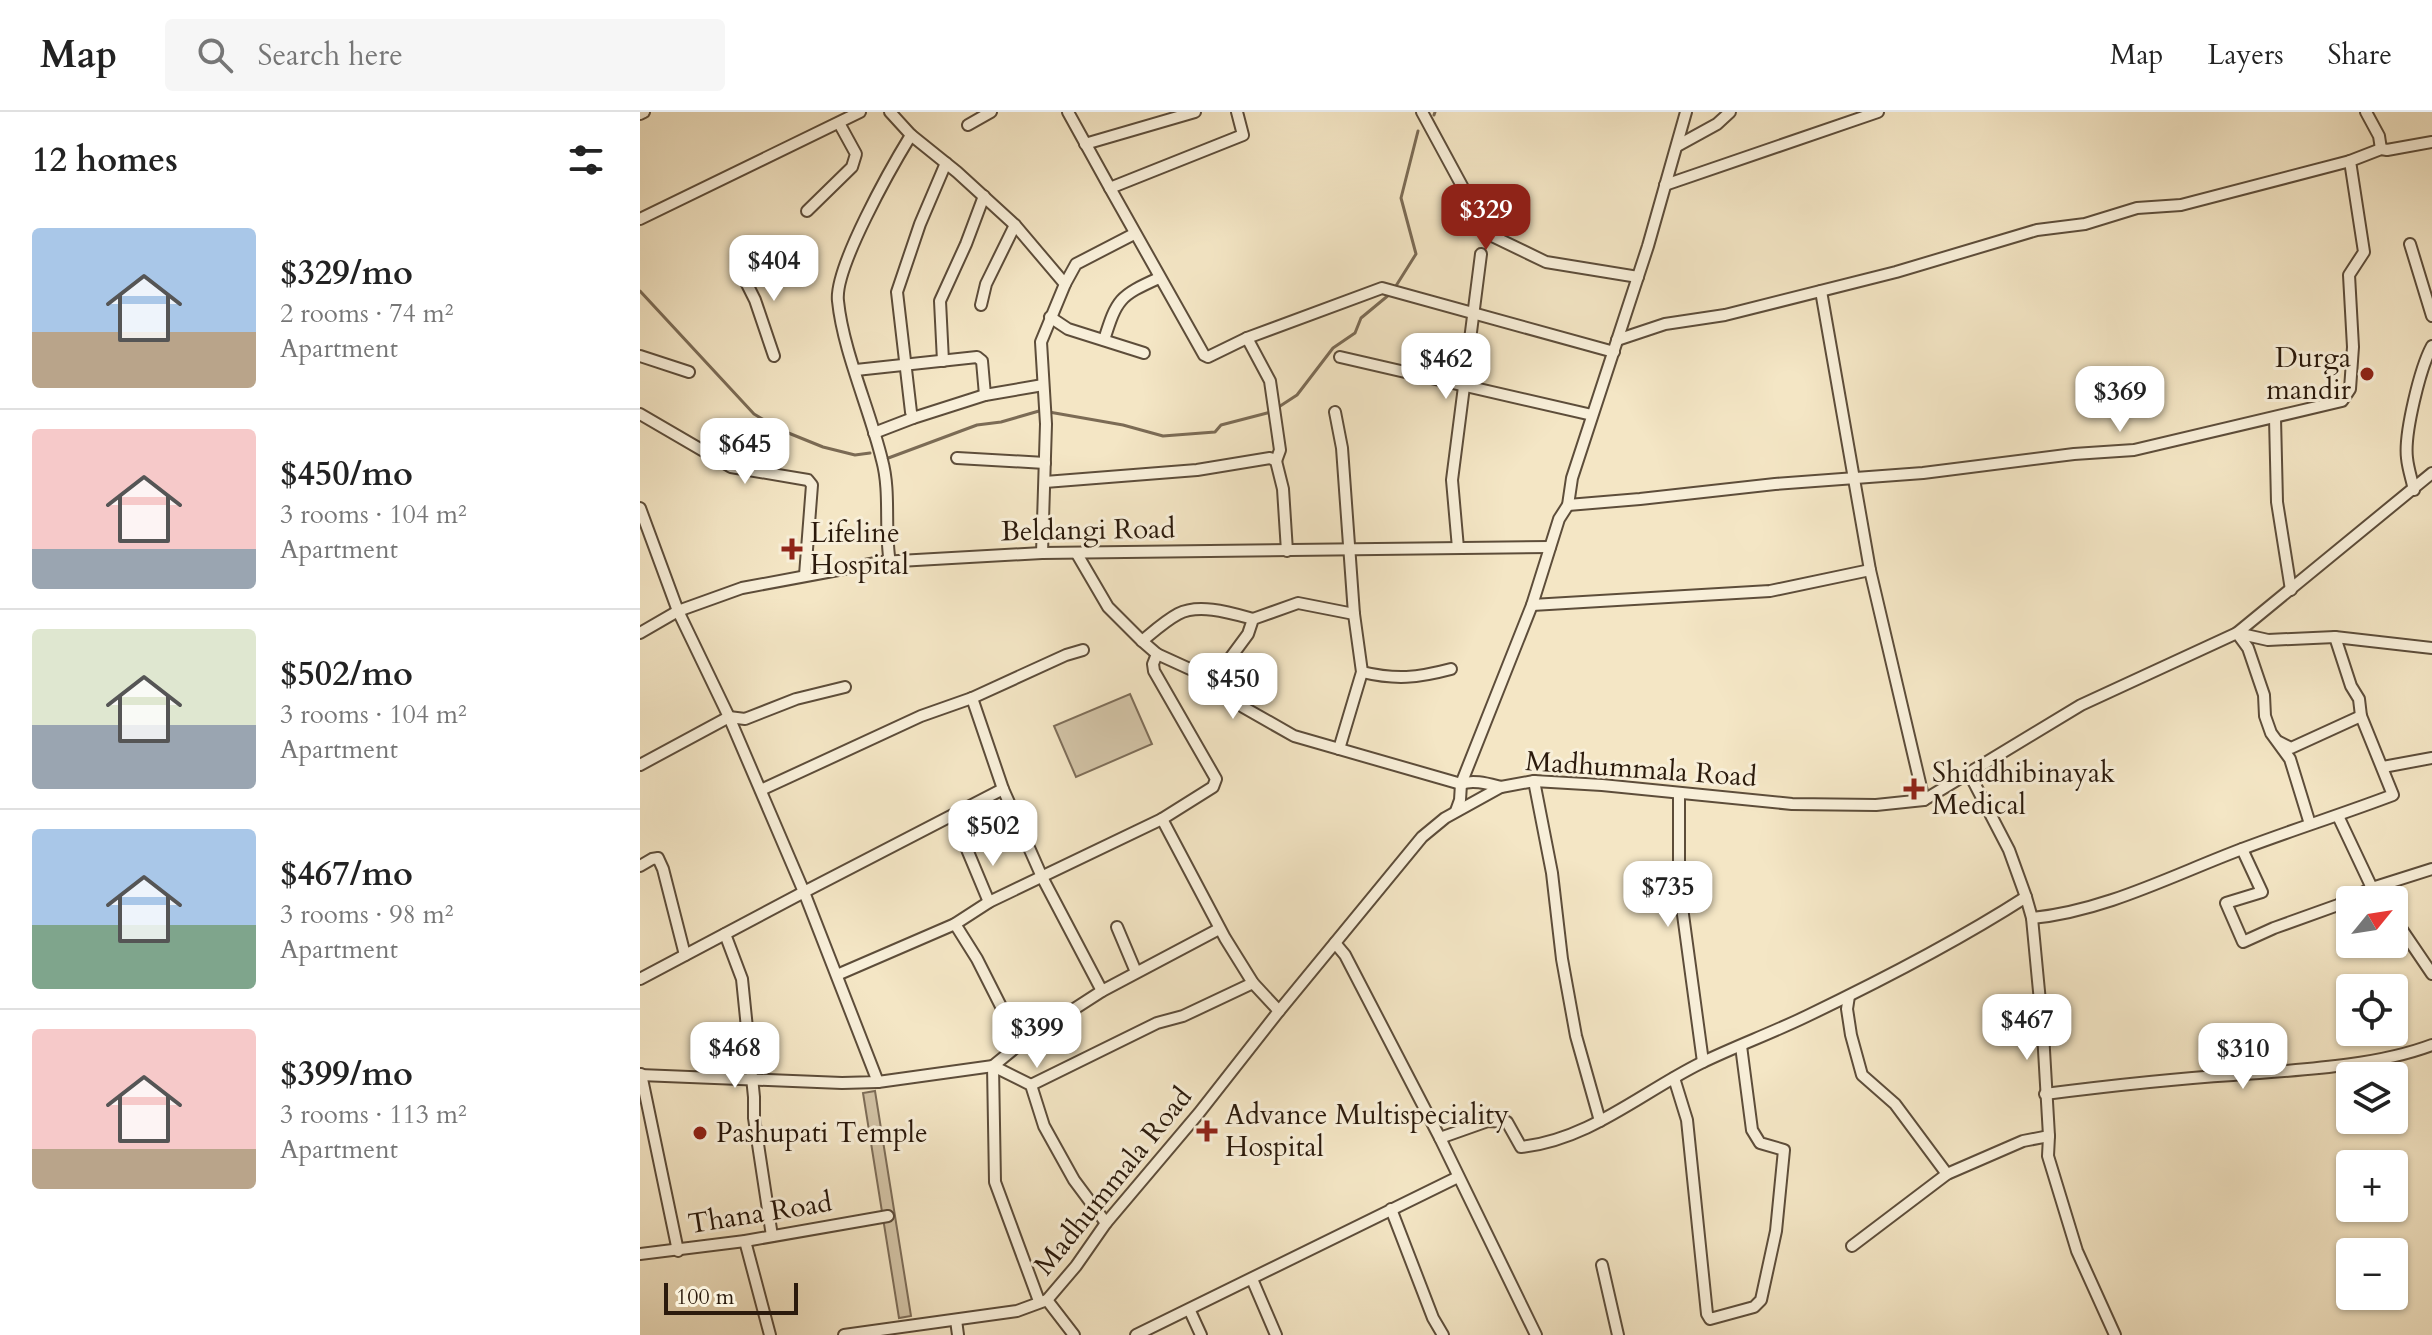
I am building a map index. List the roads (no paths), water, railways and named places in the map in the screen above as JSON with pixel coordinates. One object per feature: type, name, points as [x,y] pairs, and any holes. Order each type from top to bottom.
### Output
[{"type":"street","points":[[640,219],[859,112]]},
{"type":"street","points":[[890,112],[911,135],[1015,225],[1065,284]]},
{"type":"street","points":[[968,125],[991,112]]},
{"type":"street","points":[[1068,112],[1159,278],[1208,357],[1247,338],[1382,288],[1614,352]]},
{"type":"street","points":[[1085,144],[1195,112]]},
{"type":"street","points":[[1110,188],[1243,135],[1237,112]]},
{"type":"street","points":[[1422,112],[1488,234],[1546,262],[1638,277]]},
{"type":"street","points":[[1455,813],[1461,784],[1532,605],[1559,519],[1568,505],[1572,478],[1638,277],[1686,112]]},
{"type":"street","points":[[1677,146],[1717,124],[1730,112]]},
{"type":"street","points":[[1665,185],[1878,112]]},
{"type":"street","points":[[2366,112],[2379,136],[2381,149]]},
{"type":"street","points":[[807,211],[852,167],[856,154],[839,123]]},
{"type":"street","points":[[890,563],[883,463],[837,298],[852,248],[892,165],[911,135]]},
{"type":"street","points":[[1617,340],[1665,324],[1725,315],[1896,272],[2037,230],[2085,224],[2137,208],[2181,205],[2350,161],[2381,149],[2432,142]]},
{"type":"street","points":[[1568,505],[1775,484],[1852,480],[2134,450],[2342,401],[2350,389],[2353,307],[2349,275],[2364,252],[2350,161]]},
{"type":"street","points":[[913,418],[897,292],[920,224],[946,163]]},
{"type":"street","points":[[943,361],[940,301],[984,196]]},
{"type":"street","points":[[981,305],[986,284],[1015,225]]},
{"type":"street","points":[[1042,553],[1045,463],[1041,342],[1076,264],[1134,234]]},
{"type":"street","points":[[2410,244],[2432,316]]},
{"type":"street","points":[[1458,548],[1452,480],[1481,254]]},
{"type":"street","points":[[738,266],[755,300],[774,356]]},
{"type":"street","points":[[1104,340],[1115,304],[1133,289],[1159,278]]},
{"type":"street","points":[[1821,291],[1870,570],[1924,800]]},
{"type":"street","points":[[1050,317],[1068,329],[1144,353]]},
{"type":"street","points":[[1247,338],[1270,381],[1280,450],[1276,461],[1283,489],[1287,551]]},
{"type":"street","points":[[2414,490],[2406,456],[2412,406],[2432,346]]},
{"type":"street","points":[[640,356],[689,372]]},
{"type":"street","points":[[856,370],[977,357],[982,361],[985,395]]},
{"type":"street","points":[[1340,357],[1592,415]]},
{"type":"street","points":[[874,433],[985,395],[1043,385]]},
{"type":"street","points":[[1335,412],[1342,448],[1354,614],[1362,672],[1339,749]]},
{"type":"street","points":[[640,414],[731,467],[808,480],[812,485],[805,575]]},
{"type":"street","points":[[2275,418],[2277,502],[2291,590]]},
{"type":"street","points":[[957,458],[1045,463]]},
{"type":"street","points":[[1045,482],[1197,470],[1270,458],[1276,461]]},
{"type":"street","name":"Madhummala Road","points":[[844,1335],[915,1330],[1017,1311],[1043,1301],[1076,1266],[1106,1223],[1422,837],[1445,818],[1501,787],[1534,781],[1792,804],[1876,805],[1924,800],[2081,705],[2237,633],[2432,473]]},
{"type":"street","points":[[640,508],[678,611],[729,717],[804,892],[837,975],[873,1082]]},
{"type":"street","name":"Beldangi Road","points":[[640,633],[678,611],[742,588],[881,562],[1042,553],[1550,547]]},
{"type":"street","points":[[1077,554],[1108,607],[1157,654],[1214,680],[1243,707],[1281,729],[1294,736],[1461,784],[1501,787]]},
{"type":"street","points":[[1532,605],[1770,591],[1870,570]]},
{"type":"street","points":[[1142,641],[1179,613],[1201,609],[1253,619],[1298,603],[1354,614]]},
{"type":"street","points":[[1214,680],[1248,634],[1253,619]]},
{"type":"street","points":[[2237,633],[2268,640],[2335,637],[2432,648]]},
{"type":"street","points":[[2237,633],[2248,648],[2264,695],[2265,716],[2276,741],[2290,759],[2310,824]]},
{"type":"street","points":[[2032,918],[2065,914],[2126,895],[2393,795],[2361,716],[2359,699],[2351,686],[2335,637]]},
{"type":"street","points":[[761,790],[921,716],[972,698],[1083,650]]},
{"type":"street","points":[[837,975],[955,924],[989,902],[1162,819],[1213,787],[1216,779],[1154,671],[1157,654]]},
{"type":"street","points":[[1362,672],[1389,678],[1419,677],[1451,669]]},
{"type":"street","points":[[640,765],[729,717],[745,719],[796,699],[845,687]]},
{"type":"street","points":[[972,698],[1003,789],[1042,877],[1102,991]]},
{"type":"street","points":[[2276,741],[2291,748],[2361,716]]},
{"type":"street","points":[[2383,767],[2432,758]]},
{"type":"street","points":[[1969,773],[2009,850],[2032,918],[2043,1033],[2048,1156],[2077,1251],[2115,1335]]},
{"type":"street","points":[[1534,781],[1552,873],[1562,959],[1576,1036],[1600,1121]]},
{"type":"street","points":[[640,979],[1003,789]]},
{"type":"street","points":[[1679,793],[1679,885],[1703,1062]]},
{"type":"street","points":[[2338,816],[2371,886]]},
{"type":"street","points":[[1162,819],[1219,929],[1253,983],[1279,1011]]},
{"type":"street","points":[[966,847],[989,902]]},
{"type":"street","points":[[2242,849],[2262,892],[2226,903],[2243,942],[2336,906]]},
{"type":"street","points":[[640,866],[658,858],[685,955]]},
{"type":"street","points":[[2379,886],[2431,871]]},
{"type":"street","points":[[1440,1138],[1488,1121],[1507,1122],[1521,1147],[1544,1144],[1600,1121],[1703,1062],[1849,996],[1971,933],[2026,897]]},
{"type":"street","points":[[955,924],[977,959],[1020,1044]]},
{"type":"street","points":[[1117,927],[1136,972]]},
{"type":"street","points":[[678,1251],[641,1074],[873,1082],[993,1066],[1020,1044],[1102,991],[1219,929]]},
{"type":"street","points":[[725,934],[742,979],[754,1118],[772,1236]]},
{"type":"street","points":[[2408,939],[2432,974]]},
{"type":"street","points":[[1335,943],[1345,955],[1440,1138],[1536,1335]]},
{"type":"street","points":[[1031,1085],[1157,1023],[1183,1016],[1253,983]]},
{"type":"street","points":[[1849,996],[1847,1009],[1851,1035],[1862,1075],[1895,1104],[1947,1174]]},
{"type":"street","points":[[2045,1094],[2337,1065],[2415,1052],[2432,1045]]},
{"type":"street","points":[[1674,1078],[1687,1120],[1707,1314],[1710,1319],[1754,1307],[1761,1300],[1776,1231],[1784,1150],[1760,1143],[1752,1130],[1741,1046]]},
{"type":"street","points":[[993,1066],[1031,1085],[1044,1126],[1074,1180],[1106,1223]]},
{"type":"street","points":[[993,1066],[995,1182],[1043,1301],[1074,1335]]},
{"type":"street","points":[[1852,1246],[1947,1174],[2023,1141],[2049,1136]]},
{"type":"street","points":[[1136,1335],[1458,1177]]},
{"type":"street","points":[[1391,1209],[1433,1318],[1443,1335]]},
{"type":"street","name":"Thana Road","points":[[640,1254],[745,1241],[888,1216]]},
{"type":"street","points":[[745,1241],[770,1335]]},
{"type":"street","points":[[1602,1265],[1618,1335]]},
{"type":"street","points":[[1252,1279],[1276,1335]]},
{"type":"street","points":[[1190,1311],[1201,1335]]},
{"type":"street","points":[[956,1320],[958,1335]]},
{"type":"waterway","points":[[1394,289],[1416,254],[1401,198],[1418,131]]},
{"type":"waterway","points":[[640,291],[754,414],[781,430],[823,447],[855,455],[870,453]]},
{"type":"waterway","points":[[1049,412],[1123,425],[1163,436],[1215,432],[1221,425],[1271,412],[1297,395],[1333,348],[1355,333],[1361,318],[1390,294]]},
{"type":"waterway","points":[[883,460],[977,425],[1039,411]]},
{"type":"place","name":"Durga mandir","points":[[2367,374]]},
{"type":"place","name":"Lifeline Hospital","points":[[792,549]]},
{"type":"place","name":"Shiddhibinayak Medical","points":[[1914,789]]},
{"type":"place","name":"Advance Multispeciality Hospital","points":[[1207,1131]]},
{"type":"place","name":"Pashupati Temple","points":[[700,1133]]}]
